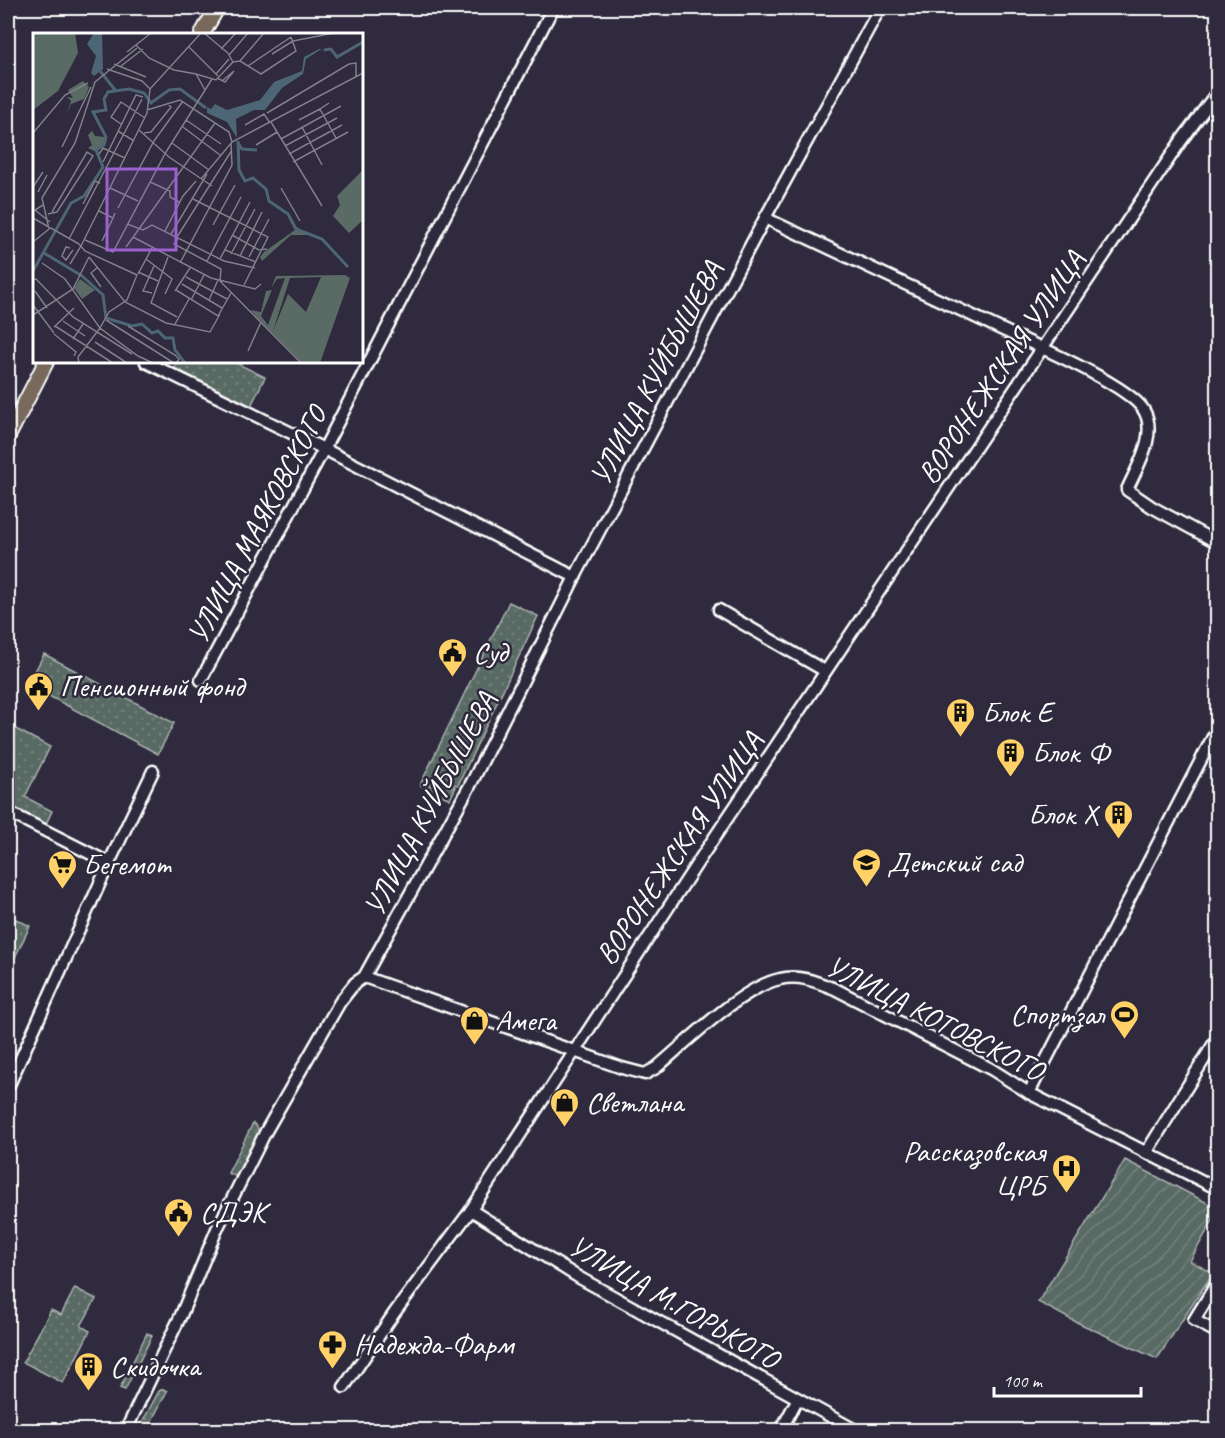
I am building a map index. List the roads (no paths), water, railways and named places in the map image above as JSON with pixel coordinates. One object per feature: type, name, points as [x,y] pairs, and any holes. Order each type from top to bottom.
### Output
[{"type":"main road","points":[[203,33],[217,8]]},
{"type":"main road","points":[[8,436],[45,363]]},
{"type":"street","name":"УЛИЦА МАЯКОВСКОГО","points":[[201,681],[553,8]]},
{"type":"street","name":"УЛИЦА КУЙБЫШЕВА","points":[[126,1431],[181,1315],[217,1229],[266,1131],[340,1002],[364,977],[473,780],[575,577],[765,218],[880,8]]},
{"type":"street","name":"ВОРОНЕЖСКАЯ УЛИЦА","points":[[344,1388],[395,1312],[471,1210],[573,1051],[825,671],[1181,141],[1218,91]]},
{"type":"street","points":[[765,218],[1043,349],[1125,392],[1143,409],[1149,436],[1127,490],[1152,507],[1218,543]]},
{"type":"street","points":[[148,363],[324,449],[575,577]]},
{"type":"street","points":[[719,610],[825,671]]},
{"type":"street","points":[[1029,1093],[1218,727]]},
{"type":"street","points":[[8,1087],[153,771]]},
{"type":"street","points":[[8,812],[109,863]]},
{"type":"street","points":[[364,977],[573,1051]]},
{"type":"street","name":"УЛИЦА КОТОВСКОГО","points":[[573,1051],[645,1074],[656,1068],[743,996],[781,978],[813,980],[991,1069],[1029,1093],[1218,1189]]},
{"type":"street","points":[[1146,1153],[1218,1036]]},
{"type":"street","name":"УЛИЦА М.ГОРЬКОГО","points":[[471,1210],[578,1277],[855,1431]]},
{"type":"street","points":[[1218,1281],[1194,1320],[1218,1333]]},
{"type":"street","points":[[781,1431],[797,1400]]},
{"type":"place","name":"Суд","points":[[452,678]]},
{"type":"place","name":"Пенсионный фонд","points":[[39,712]]},
{"type":"place","name":"Блок Е","points":[[961,738]]},
{"type":"place","name":"Блок Ф","points":[[1011,778]]},
{"type":"place","name":"Блок Х","points":[[1119,840]]},
{"type":"place","name":"Детский сад","points":[[866,888]]},
{"type":"place","name":"Бегемот","points":[[62,890]]},
{"type":"place","name":"Спортзал","points":[[1125,1040]]},
{"type":"place","name":"Амега","points":[[474,1046]]},
{"type":"place","name":"Светлана","points":[[565,1128]]},
{"type":"place","name":"Рассказовская ЦРБ","points":[[1066,1194]]},
{"type":"place","name":"СДЭК","points":[[179,1238]]},
{"type":"place","name":"Надежда-Фарм","points":[[333,1370]]},
{"type":"place","name":"Скидочка","points":[[89,1392]]}]
